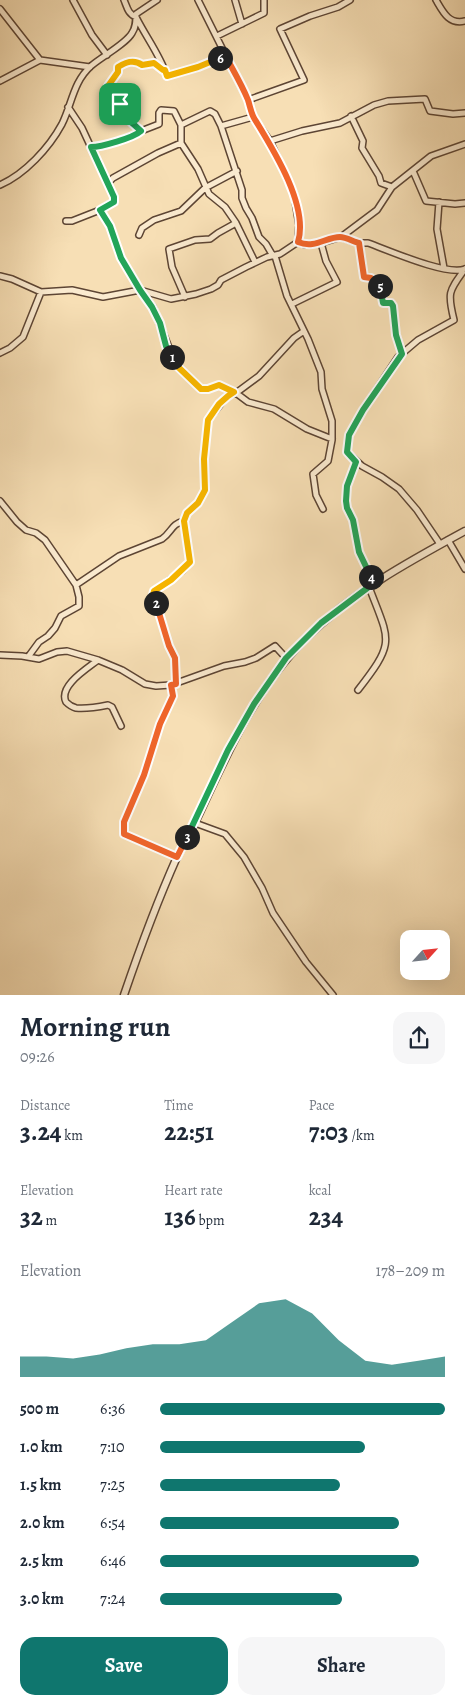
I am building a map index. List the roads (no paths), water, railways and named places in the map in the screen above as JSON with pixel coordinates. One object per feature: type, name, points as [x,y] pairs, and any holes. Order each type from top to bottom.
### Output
[{"type":"street","points":[[74,0],[92,34],[107,55]]},
{"type":"street","points":[[124,0],[128,11],[132,16],[136,17],[156,52],[167,76],[198,67],[225,55]]},
{"type":"street","points":[[0,185],[25,168],[44,150],[62,124],[76,85],[90,67],[127,40],[136,22],[136,14],[157,0]]},
{"type":"street","points":[[198,0],[248,100],[253,117],[270,141],[294,194],[299,225],[298,242]]},
{"type":"street","points":[[235,0],[242,24]]},
{"type":"street","points":[[217,36],[264,13],[264,0]]},
{"type":"street","points":[[248,100],[304,80],[280,29],[310,16],[338,7],[350,0]]},
{"type":"street","points":[[436,0],[443,12],[451,20],[458,23],[465,21]]},
{"type":"street","points":[[0,10],[40,60]]},
{"type":"street","points":[[0,81],[40,60],[90,67]]},
{"type":"street","points":[[141,131],[131,122],[108,86],[118,72],[118,67],[127,63],[138,62],[142,65],[154,63],[165,70]]},
{"type":"street","points":[[270,141],[302,131],[340,123],[381,103],[425,99],[430,111],[453,114],[465,113]]},
{"type":"street","points":[[66,221],[72,221],[100,210],[114,202],[114,197],[108,183],[82,128],[68,107]]},
{"type":"street","points":[[91,147],[99,147],[159,124],[161,110],[174,111],[181,125],[181,143],[198,170],[205,188],[213,199],[225,207],[236,223],[255,262]]},
{"type":"street","points":[[181,125],[210,111],[215,114],[236,171],[246,208],[259,237],[274,256],[287,296],[321,372],[322,389],[332,421],[332,439],[328,461],[314,474],[316,495],[323,509]]},
{"type":"street","points":[[351,116],[363,140],[362,148],[379,176],[381,183],[392,187]]},
{"type":"street","points":[[221,126],[253,117]]},
{"type":"street","points":[[108,183],[113,178],[158,153],[181,143]]},
{"type":"street","points":[[298,242],[304,245],[321,243],[341,237],[377,210],[392,187],[431,156],[465,144]]},
{"type":"street","points":[[413,170],[426,201],[465,204]]},
{"type":"street","points":[[139,235],[142,228],[154,220],[181,211],[205,188],[236,171]]},
{"type":"street","points":[[439,202],[437,229],[444,268]]},
{"type":"street","points":[[100,210],[110,226],[121,258],[152,307],[174,363],[201,389],[208,389],[219,385],[235,392],[248,402],[274,409],[307,429],[332,439]]},
{"type":"street","points":[[185,297],[172,266],[169,249],[195,240],[210,239],[218,232],[236,223]]},
{"type":"street","points":[[341,237],[359,243],[368,243],[428,265],[458,271],[465,269]]},
{"type":"street","points":[[0,276],[12,279],[41,292],[72,290],[103,297],[140,290],[171,299],[211,289],[222,280],[255,262],[274,256],[298,242]]},
{"type":"street","points":[[292,304],[337,282],[326,261],[321,243]]},
{"type":"street","points":[[359,243],[364,277],[371,278],[380,286],[383,303],[391,303],[393,306],[396,335],[402,354]]},
{"type":"street","points":[[440,544],[417,510],[399,489],[356,462],[347,452],[349,435],[363,410],[402,354],[418,340],[454,320],[450,294],[451,288],[465,269]]},
{"type":"street","points":[[0,353],[10,348],[23,337],[41,292]]},
{"type":"street","points":[[177,857],[124,834],[124,822],[144,775],[160,724],[173,696],[175,658],[169,646],[153,595],[154,591],[171,580],[190,562],[184,521],[187,513],[198,503],[205,490],[204,459],[208,420],[219,404],[258,376],[294,338],[304,331]]},
{"type":"street","points":[[356,462],[347,486],[347,508],[353,520],[359,552],[386,630],[387,641],[379,664],[358,690]]},
{"type":"street","points":[[0,501],[26,530],[36,533],[44,540],[76,585],[79,597],[79,606],[61,616],[55,628],[39,642],[28,657]]},
{"type":"street","points":[[76,585],[118,556],[162,539],[167,536],[175,523],[184,521]]},
{"type":"street","points":[[124,995],[143,941],[177,857],[195,823],[228,750],[254,704],[286,658],[321,623],[371,585],[465,531]]},
{"type":"street","points":[[448,540],[465,569]]},
{"type":"street","points":[[0,656],[22,656],[39,659],[57,652],[67,651],[98,660],[122,670],[144,684],[156,686],[174,684],[224,666],[245,662],[256,658],[274,646],[286,658]]},
{"type":"street","points":[[98,660],[68,686],[64,695],[65,700],[74,708],[108,705],[112,707],[121,726]]},
{"type":"street","points":[[195,823],[225,834],[244,857],[277,919],[306,962],[334,995]]}]
